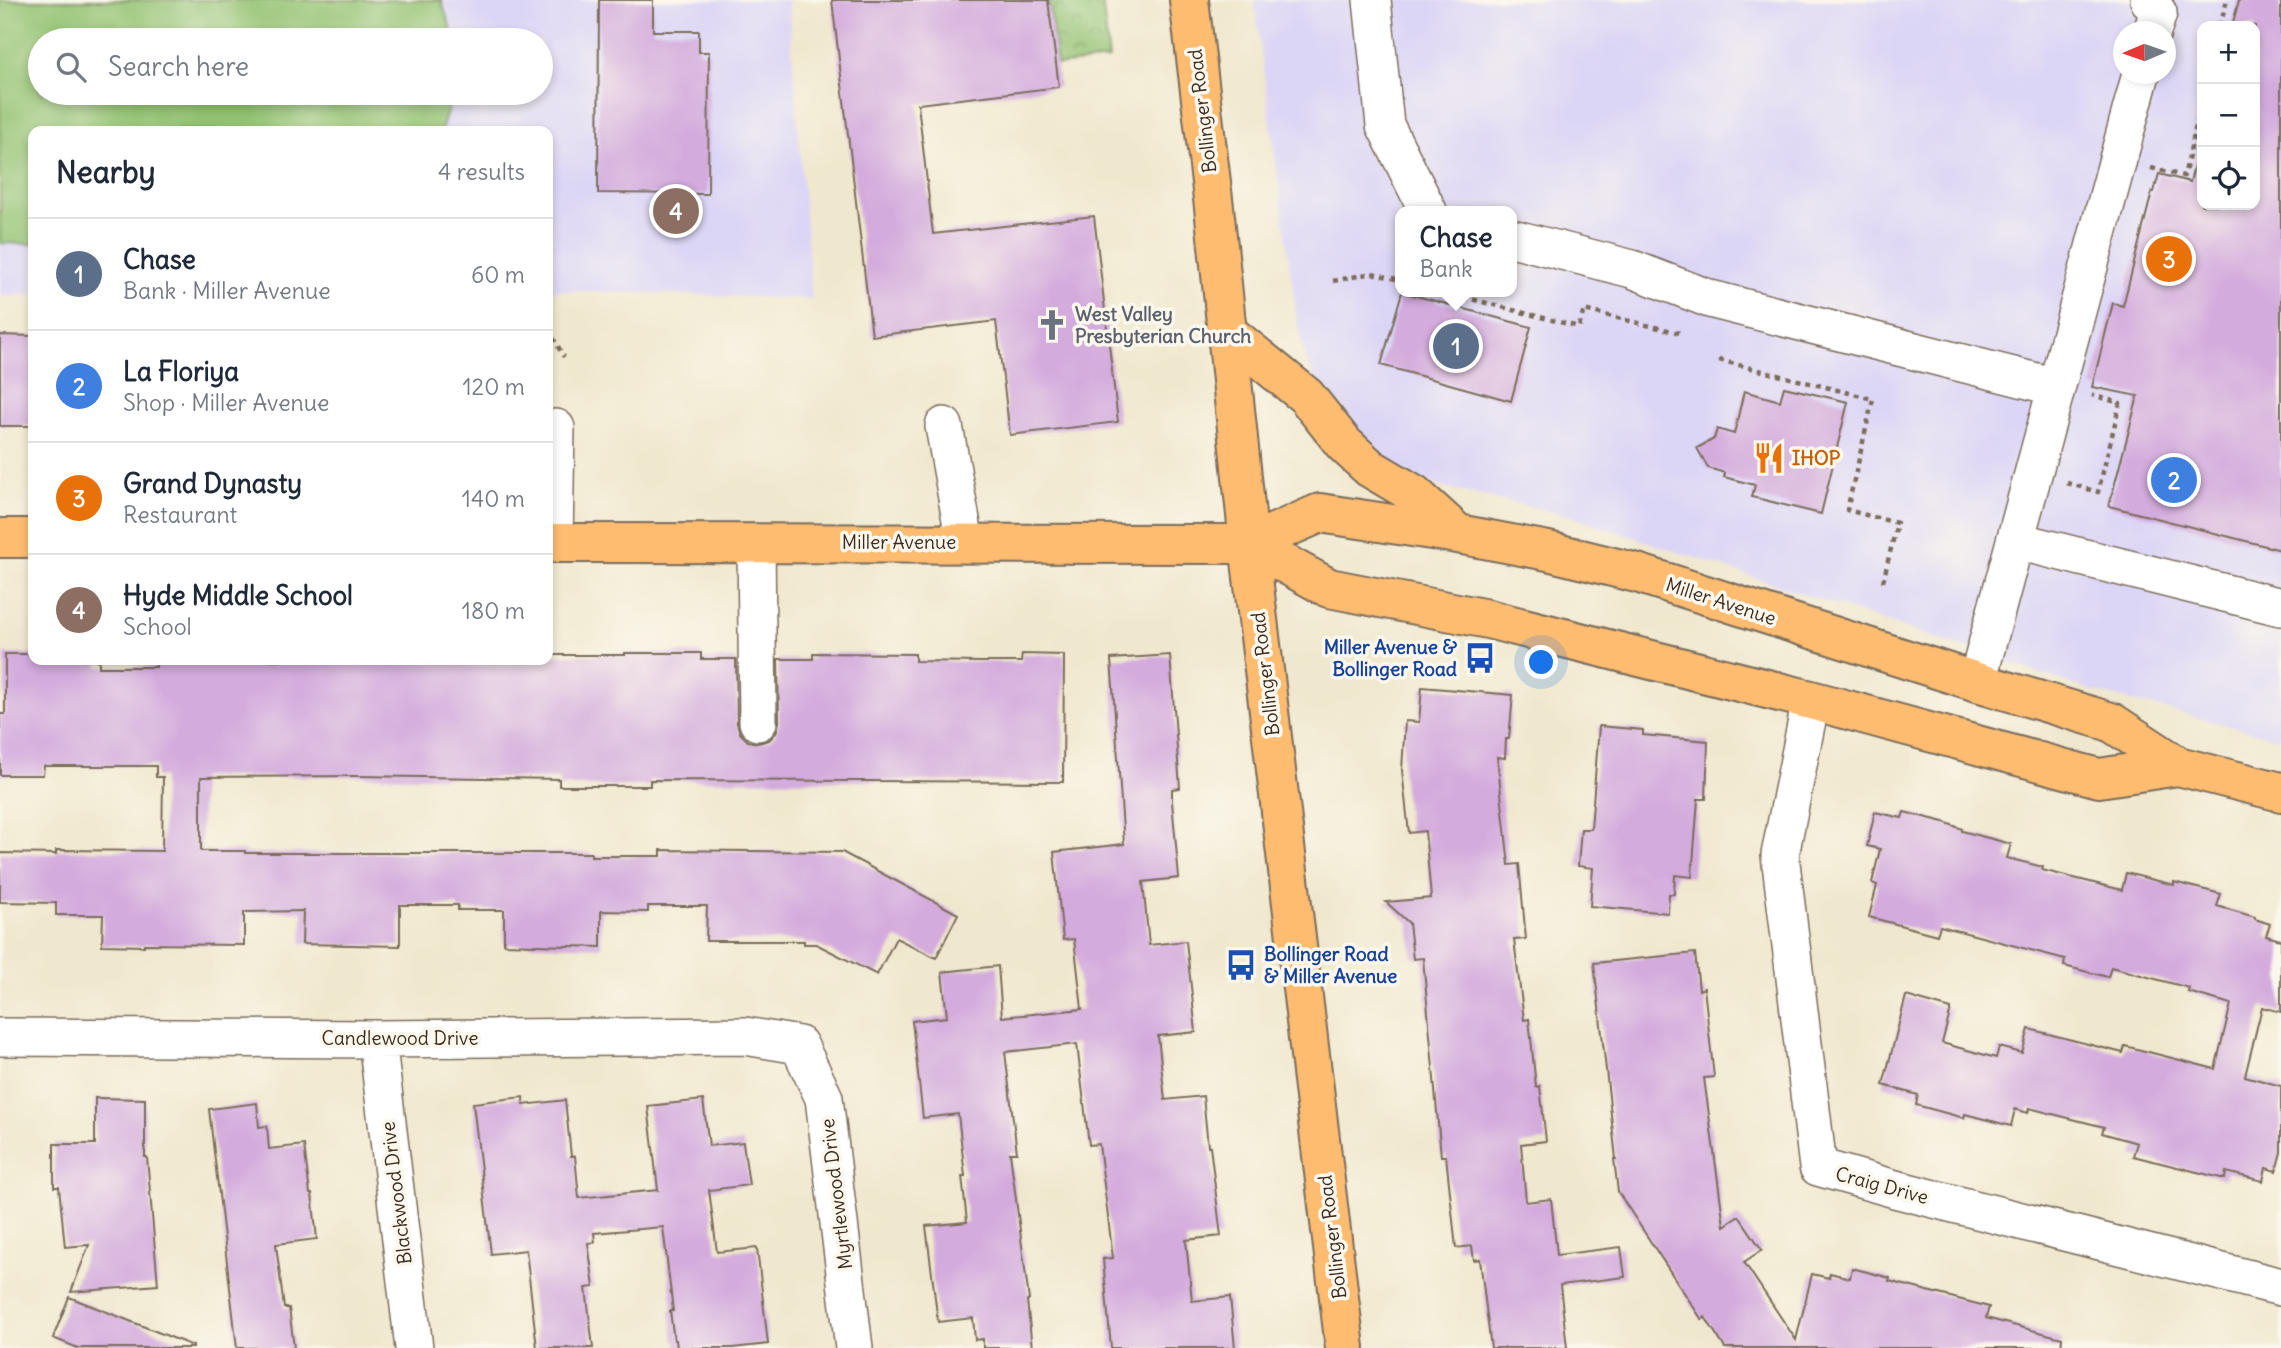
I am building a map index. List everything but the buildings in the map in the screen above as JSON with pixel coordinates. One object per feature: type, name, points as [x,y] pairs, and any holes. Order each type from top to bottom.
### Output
[{"type":"main road","name":"Bollinger Road","points":[[1189,0],[1249,544],[1345,1348]]},
{"type":"main road","points":[[1227,332],[1306,396],[1344,444],[1370,468],[1414,494],[1458,534]]},
{"type":"main road","name":"Miller Avenue","points":[[553,543],[1249,544],[1320,513],[1548,551],[1637,573],[2111,722],[2178,766],[2281,792]]},
{"type":"main road","points":[[0,538],[28,538]]},
{"type":"main road","name":"Miller Avenue","points":[[1249,544],[1329,588],[1488,620],[1811,701],[2099,778],[2178,766]]},
{"type":"street","points":[[1372,0],[1384,125],[1425,206]]},
{"type":"street","points":[[2150,0],[2158,13],[2155,21]]},
{"type":"street","points":[[1977,681],[2017,541],[2071,390],[2139,84]]},
{"type":"street","points":[[1517,239],[1632,269],[1710,299],[2071,390]]},
{"type":"street","points":[[944,426],[965,542]]},
{"type":"street","points":[[553,497],[556,428]]},
{"type":"street","points":[[2017,541],[2281,607]]},
{"type":"street","points":[[756,542],[758,722]]},
{"type":"street","name":"Craig Drive","points":[[1811,701],[1780,855],[1818,1167],[1909,1193],[2281,1287]]},
{"type":"street","name":"Candlewood Drive","points":[[0,1037],[377,1039],[744,1036],[799,1045]]},
{"type":"street","name":"Blackwood Drive","points":[[377,1039],[414,1348]]},
{"type":"street","name":"Myrtlewood Drive","points":[[799,1045],[824,1098],[854,1348]]},
{"type":"path","points":[[2221,21],[2227,0]]},
{"type":"path","points":[[2146,166],[2184,176],[2197,122]]},
{"type":"path","points":[[1333,281],[1372,273],[1395,279]]},
{"type":"path","points":[[1463,297],[1579,327],[1584,310],[1680,334]]},
{"type":"path","points":[[553,338],[564,357]]},
{"type":"path","points":[[1718,360],[1873,399],[1847,510],[1897,523],[1883,582]]},
{"type":"path","points":[[2061,493],[2063,482],[2098,492],[2120,403],[2071,390]]},
{"type":"shaded area","points":[[0,0],[788,0],[812,299],[553,290],[553,126],[28,126],[28,295],[0,296]]},
{"type":"shaded area","points":[[1254,0],[2281,0],[2281,739],[2096,692],[1570,516],[1437,486],[1411,476],[1375,454],[1319,389],[1305,357],[1298,327]]},
{"type":"green space","points":[[0,0],[441,0],[451,28],[28,28],[28,105],[449,105],[443,126],[28,126],[28,244],[0,243]]},
{"type":"green space","points":[[1049,0],[1102,0],[1109,59],[1057,65]]},
{"type":"place","name":"Hyde Middle School","points":[[676,211]]},
{"type":"place","name":"Grand Dynasty","points":[[2169,259]]},
{"type":"place","name":"West Valley Presbyterian Church","points":[[1052,325]]},
{"type":"place","name":"Chase","points":[[1456,346]]},
{"type":"place","name":"IHOP","points":[[1769,458]]},
{"type":"place","name":"La Floriya","points":[[2174,480]]},
{"type":"place","name":"Miller Avenue & Bollinger Road","points":[[1480,658]]},
{"type":"place","name":"Bollinger Road & Miller Avenue","points":[[1241,965]]}]
